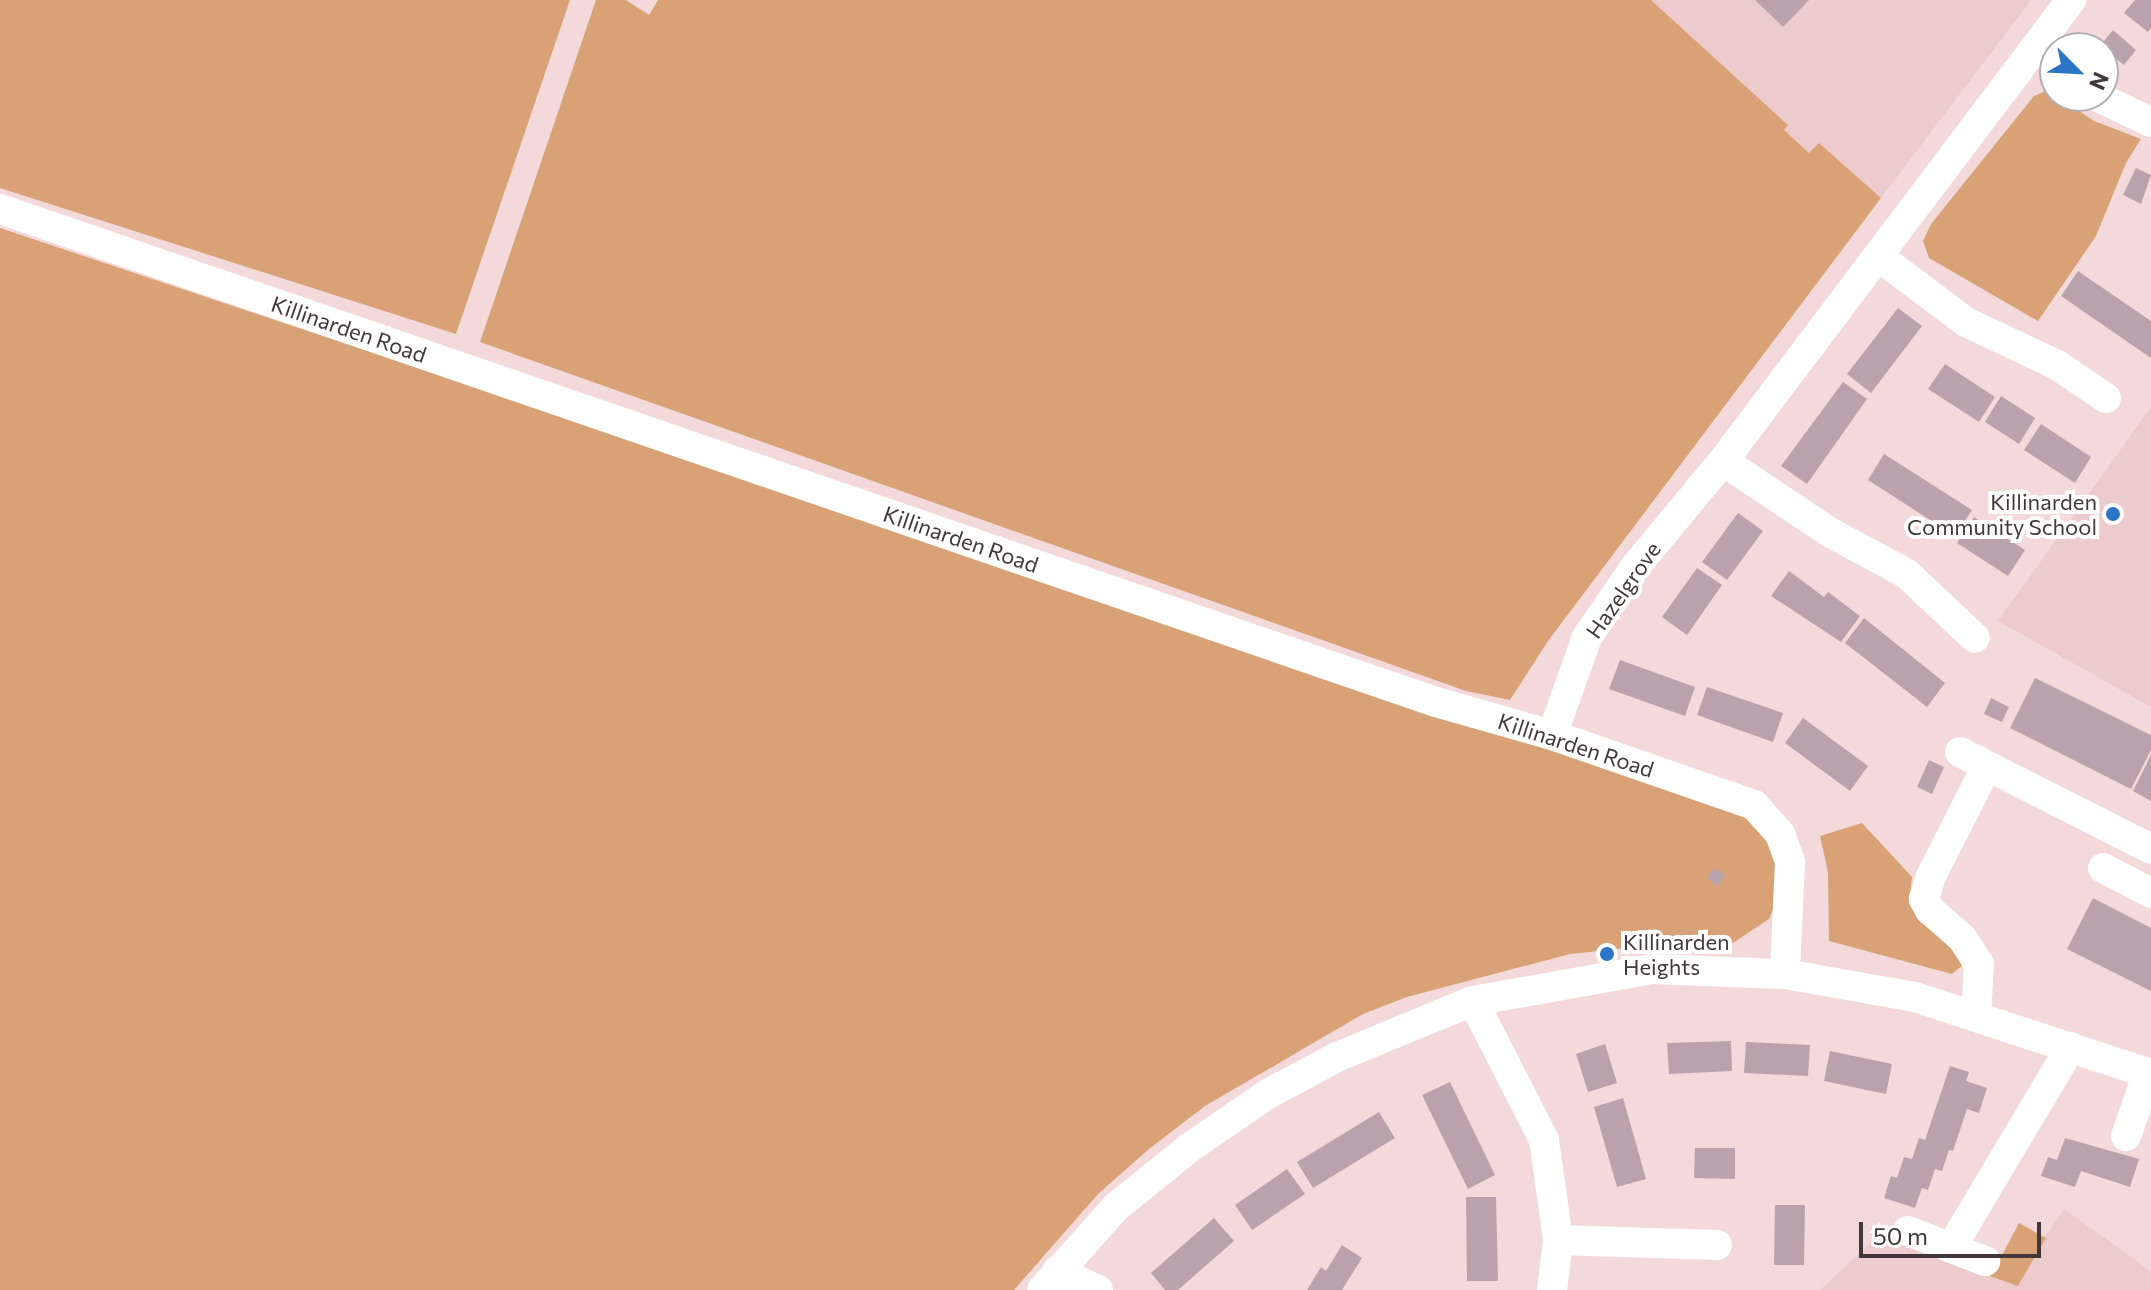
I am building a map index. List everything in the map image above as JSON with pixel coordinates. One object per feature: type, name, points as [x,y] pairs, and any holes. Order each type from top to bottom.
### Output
[{"type":"street","name":"Hazelgrove","points":[[2056,32],[2071,0]]},
{"type":"street","name":"Hazelgrove","points":[[1552,735],[1587,637],[1635,567],[1723,461],[1878,256],[2039,62]]},
{"type":"street","points":[[2119,107],[2151,122]]},
{"type":"street","name":"Killinarden Road","points":[[0,209],[1436,702],[1552,735],[1754,805],[1780,834],[1790,862],[1785,974]]},
{"type":"street","points":[[1878,256],[1966,322],[2057,365],[2106,398]]},
{"type":"street","points":[[1723,461],[1831,533],[1907,574],[1975,638]]},
{"type":"street","points":[[1960,752],[2151,849]]},
{"type":"street","points":[[1976,1015],[1979,964],[1962,938],[1930,910],[1924,899],[1931,876],[1987,766]]},
{"type":"street","points":[[2103,868],[2151,893]]},
{"type":"street","points":[[1050,1280],[1116,1207],[1189,1148],[1266,1095],[1337,1057],[1473,1001],[1652,969],[1785,974],[1877,988],[1976,1015],[2150,1074],[2126,1136]]},
{"type":"street","points":[[1473,1001],[1544,1140],[1558,1240],[1552,1290]]},
{"type":"street","points":[[1951,1248],[2071,1047]]},
{"type":"street","points":[[1908,1231],[1985,1261]]},
{"type":"street","points":[[1558,1240],[1717,1245]]},
{"type":"street","points":[[1050,1280],[1098,1290]]},
{"type":"shaded area","points":[[0,0],[570,0],[456,334],[0,188]]},
{"type":"shaded area","points":[[596,0],[626,0],[649,15],[658,0],[1651,0],[1788,125],[1784,130],[1809,153],[1819,143],[1881,198],[1548,641],[1510,700],[1466,691],[480,342]]},
{"type":"shaded area","points":[[1651,0],[2031,0],[1881,198],[1819,143],[1809,154],[1784,130],[1788,125]]},
{"type":"shaded area","points":[[2039,94],[2039,112],[2081,112],[2094,121],[2141,139],[2126,163],[2096,236],[2038,321],[1929,258],[1923,241],[1931,224],[2034,96]]},
{"type":"shaded area","points":[[0,228],[1638,776],[1744,816],[1762,831],[1776,858],[1775,905],[1769,919],[1733,943],[1647,946],[1570,954],[1407,997],[1363,1014],[1205,1106],[1149,1149],[1098,1194],[1014,1290],[0,1290]]},
{"type":"shaded area","name":"Killinarden Community School","points":[[2151,407],[2151,707],[1998,621]]},
{"type":"shaded area","points":[[1862,823],[1912,877],[1909,904],[1958,947],[1963,965],[1952,974],[1829,941],[1828,872],[1820,836]]},
{"type":"shaded area","points":[[2064,1209],[2151,1271],[2151,1290],[1820,1290],[1879,1235],[2014,1283]]},
{"type":"shaded area","points":[[2019,1223],[2046,1238],[2018,1286],[1984,1274],[1995,1256],[2002,1255]]},
{"type":"building","points":[[1755,0],[1809,0],[1783,27]]},
{"type":"building","points":[[2135,0],[2151,0],[2151,28],[2148,32],[2124,13]]},
{"type":"building","points":[[2119,35],[2136,50],[2124,65],[2119,61]]},
{"type":"building","points":[[2136,168],[2151,175],[2141,204],[2123,195]]},
{"type":"building","points":[[2078,271],[2151,321],[2151,358],[2061,296]]},
{"type":"building","points":[[1898,308],[1922,326],[1871,393],[1847,374]]},
{"type":"building","points":[[1945,364],[1995,397],[1979,422],[1928,389]]},
{"type":"building","points":[[1843,382],[1867,399],[1807,484],[1781,466]]},
{"type":"building","points":[[2001,396],[2035,418],[2019,444],[1985,422]]},
{"type":"building","points":[[2041,424],[2091,457],[2075,483],[2024,450]]},
{"type":"building","points":[[1884,454],[1972,510],[1955,536],[1868,480]]},
{"type":"building","points":[[1738,513],[1763,531],[1727,580],[1702,562]]},
{"type":"building","points":[[1974,517],[2025,550],[2008,576],[1957,543]]},
{"type":"building","points":[[1697,568],[1722,585],[1687,635],[1662,617]]},
{"type":"building","points":[[1789,571],[1824,597],[1828,592],[1860,616],[1841,642],[1771,596]]},
{"type":"building","points":[[1864,618],[1945,683],[1927,707],[1845,643]]},
{"type":"building","points":[[1620,660],[1695,687],[1685,716],[1609,689]]},
{"type":"building","points":[[2035,678],[2151,735],[2151,750],[2131,789],[2010,728]]},
{"type":"building","points":[[1707,687],[1783,713],[1773,742],[1697,715]]},
{"type":"building","points":[[1991,698],[2009,707],[2002,722],[1984,714]]},
{"type":"building","points":[[1803,718],[1868,766],[1850,791],[1785,743]]},
{"type":"building","points":[[2151,755],[2151,801],[2133,791]]},
{"type":"building","points":[[1929,760],[1944,767],[1932,794],[1917,787]]},
{"type":"building","points":[[1713,868],[1725,875],[1718,886],[1707,879]]},
{"type":"building","points":[[2093,898],[2151,928],[2151,991],[2067,949]]},
{"type":"building","points":[[1731,1041],[1732,1071],[1669,1074],[1667,1043]]},
{"type":"building","points":[[1746,1042],[1810,1045],[1808,1076],[1744,1073]]},
{"type":"building","points":[[1605,1044],[1617,1083],[1588,1092],[1576,1054]]},
{"type":"building","points":[[1830,1051],[1892,1064],[1886,1094],[1824,1081]]},
{"type":"building","points":[[1950,1066],[1969,1072],[1966,1081],[1987,1088],[1979,1113],[1967,1109],[1953,1151],[1949,1150],[1942,1171],[1935,1169],[1928,1190],[1922,1188],[1915,1208],[1884,1198],[1891,1176],[1897,1178],[1904,1157],[1912,1159],[1919,1138],[1925,1140]]},
{"type":"building","points":[[1450,1082],[1495,1175],[1468,1189],[1422,1095]]},
{"type":"building","points":[[1623,1098],[1646,1179],[1617,1187],[1594,1107]]},
{"type":"building","points":[[1379,1112],[1395,1138],[1313,1188],[1297,1162]]},
{"type":"building","points":[[2065,1138],[2139,1159],[2130,1187],[2081,1171],[2075,1187],[2041,1176],[2048,1157],[2057,1160]]},
{"type":"building","points":[[1695,1148],[1735,1148],[1735,1179],[1694,1178]]},
{"type":"building","points":[[1287,1169],[1305,1194],[1252,1230],[1235,1205]]},
{"type":"building","points":[[1466,1197],[1496,1197],[1498,1281],[1467,1281]]},
{"type":"building","points":[[1775,1205],[1805,1205],[1804,1265],[1774,1265]]},
{"type":"building","points":[[1214,1218],[1234,1241],[1178,1290],[1165,1290],[1151,1273]]},
{"type":"building","points":[[1342,1245],[1362,1258],[1342,1290],[1307,1290],[1321,1267],[1326,1271]]},
{"type":"place","name":"Killinarden Community School","points":[[2113,514]]},
{"type":"place","name":"Killinarden Heights","points":[[1607,954]]}]
